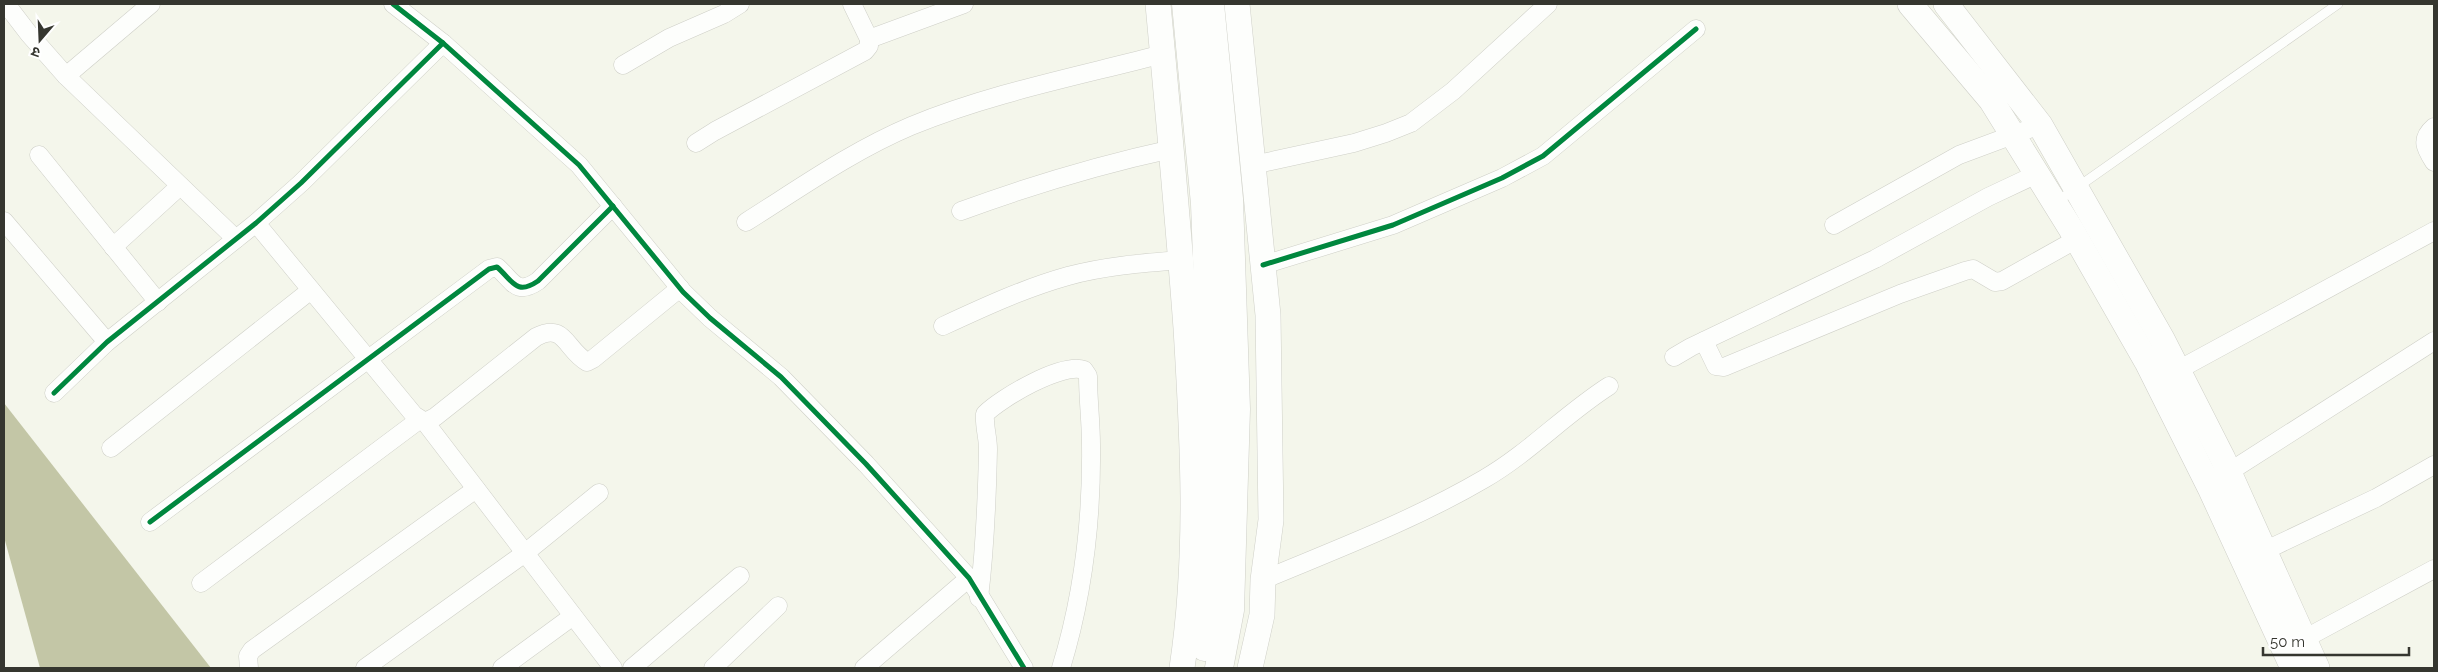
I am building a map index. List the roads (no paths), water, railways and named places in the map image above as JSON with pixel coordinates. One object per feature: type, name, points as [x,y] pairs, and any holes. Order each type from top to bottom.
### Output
[{"type":"main road","points":[[1158,4],[1172,149],[1194,446],[1190,612],[1182,668]]},
{"type":"main road","points":[[1186,4],[1205,204],[1214,448],[1210,616],[1202,668]]},
{"type":"main road","points":[[1210,4],[1229,199],[1236,409],[1230,610],[1219,668]]},
{"type":"main road","points":[[1237,4],[1268,315],[1271,520],[1263,580],[1262,616],[1250,668]]},
{"type":"main road","points":[[1910,4],[1991,100],[2077,239],[2147,362],[2211,490],[2292,668]]},
{"type":"main road","points":[[1946,4],[2040,125],[2178,370],[2229,472],[2317,668]]},
{"type":"street","points":[[6,4],[29,34],[66,76],[236,239]]},
{"type":"street","points":[[66,76],[151,4]]},
{"type":"street","points":[[393,4],[443,43],[579,165],[680,288],[710,318],[781,377],[866,464],[969,578],[1024,668]]},
{"type":"street","points":[[623,65],[669,38],[724,14],[740,4]]},
{"type":"street","points":[[696,143],[715,131],[865,52],[869,39],[852,4]]},
{"type":"street","points":[[869,39],[964,4]]},
{"type":"street","points":[[1253,165],[1354,143],[1386,134],[1411,123],[1453,91],[1548,4]]},
{"type":"street","points":[[1263,266],[1393,225],[1502,178],[1543,156],[1696,29]]},
{"type":"street","points":[[54,393],[107,342],[256,223],[320,164],[443,43]]},
{"type":"street","points":[[746,222],[857,152],[910,126],[952,111],[1029,88],[1163,54]]},
{"type":"street","points":[[1834,225],[1960,155],[2040,125]]},
{"type":"street","points":[[2434,126],[2427,133],[2424,142],[2425,148],[2434,162]]},
{"type":"street","points":[[961,211],[1060,176],[1172,149]]},
{"type":"street","points":[[39,154],[158,302]]},
{"type":"street","points":[[1674,357],[1875,259],[1988,198],[2037,174]]},
{"type":"street","points":[[113,247],[180,186]]},
{"type":"street","points":[[150,522],[367,358],[489,269],[497,267],[512,283],[520,288],[529,287],[538,281],[613,206]]},
{"type":"street","points":[[4,221],[107,342]]},
{"type":"street","points":[[256,223],[367,358],[422,421],[613,668]]},
{"type":"street","points":[[2178,370],[2434,231]]},
{"type":"street","points":[[1704,341],[1716,366],[1724,367],[1900,294],[1965,271],[1973,269],[1995,282],[2002,281],[2077,239]]},
{"type":"street","points":[[943,326],[1034,287],[1067,276],[1133,263],[1181,260]]},
{"type":"street","points":[[201,583],[422,421],[435,417],[536,337],[547,331],[557,332],[578,357],[587,362],[680,288]]},
{"type":"street","points":[[111,448],[311,290]]},
{"type":"street","points":[[2229,472],[2434,341]]},
{"type":"street","points":[[980,598],[986,523],[988,440],[985,414],[1037,381],[1066,370],[1078,368],[1084,370],[1088,376],[1091,444],[1090,510],[1080,591],[1061,668]]},
{"type":"street","points":[[1263,580],[1398,523],[1484,479],[1510,462],[1590,398],[1608,386]]},
{"type":"street","points":[[2264,551],[2376,498],[2434,465]]},
{"type":"street","points":[[249,668],[248,656],[252,650],[476,489]]},
{"type":"street","points":[[365,668],[524,552],[599,493]]},
{"type":"street","points":[[2304,640],[2434,569]]},
{"type":"street","points":[[632,668],[740,576]]},
{"type":"street","points":[[864,668],[969,578]]},
{"type":"street","points":[[713,668],[778,606]]},
{"type":"street","points":[[502,668],[573,616]]},
{"type":"lane","points":[[2055,203],[2338,4]]}]
